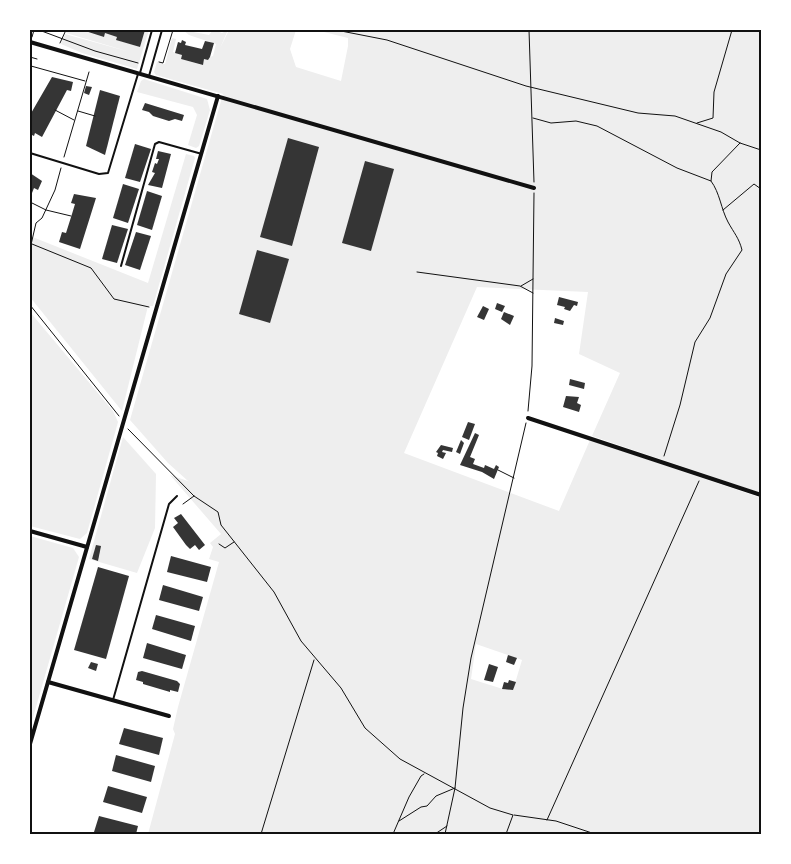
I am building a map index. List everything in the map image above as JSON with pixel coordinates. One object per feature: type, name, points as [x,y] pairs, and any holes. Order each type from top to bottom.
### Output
[{"type":"street","points":[[30,42],[534,188]]},
{"type":"street","points":[[30,744],[218,96]]},
{"type":"street","points":[[528,418],[702,474],[761,496]]},
{"type":"street","points":[[30,531],[87,546]]},
{"type":"street","points":[[48,682],[169,716]]},
{"type":"lane","points":[[30,153],[99,174],[108,173],[112,166],[152,30]]},
{"type":"lane","points":[[148,77],[162,30]]},
{"type":"lane","points":[[121,266],[156,144],[159,142],[202,154]]},
{"type":"lane","points":[[113,700],[169,504],[178,496]]},
{"type":"path","points":[[39,30],[143,65]]},
{"type":"path","points":[[57,50],[66,30]]},
{"type":"path","points":[[153,60],[164,63],[173,30]]},
{"type":"path","points":[[336,30],[387,40],[515,83],[638,113],[675,116],[721,132],[740,143],[761,150]]},
{"type":"path","points":[[445,834],[455,788],[463,708],[471,658],[528,418],[532,366],[534,188],[529,30]]},
{"type":"path","points":[[697,123],[713,118],[714,92],[732,30]]},
{"type":"path","points":[[30,57],[37,59]]},
{"type":"path","points":[[30,69],[31,66],[86,82]]},
{"type":"path","points":[[87,78],[89,72]]},
{"type":"path","points":[[55,110],[75,121]]},
{"type":"path","points":[[78,111],[95,116]]},
{"type":"path","points":[[533,118],[550,123],[576,121],[597,126],[678,168],[711,182],[716,188],[728,223],[739,237],[742,250],[726,274],[710,318],[695,342],[680,405],[663,462]]},
{"type":"path","points":[[711,182],[712,172],[740,143]]},
{"type":"path","points":[[723,210],[754,184],[761,189]]},
{"type":"path","points":[[30,202],[46,210],[71,216]]},
{"type":"path","points":[[30,249],[32,237]]},
{"type":"path","points":[[32,244],[91,268],[114,300],[157,309]]},
{"type":"path","points":[[417,272],[520,286],[533,293]]},
{"type":"path","points":[[520,286],[533,279]]},
{"type":"path","points":[[30,305],[114,409],[123,424],[194,496],[218,512],[221,526],[274,592],[301,641],[341,688],[365,728],[400,759],[490,808],[513,815],[547,820],[596,834]]},
{"type":"path","points":[[498,470],[514,478]]},
{"type":"path","points":[[547,820],[702,474]]},
{"type":"path","points":[[183,504],[194,496]]},
{"type":"path","points":[[219,544],[225,548],[234,542]]},
{"type":"path","points":[[261,834],[315,659]]},
{"type":"path","points":[[393,834],[411,792],[421,776],[426,773]]},
{"type":"path","points":[[399,821],[426,806],[436,796],[455,788]]},
{"type":"path","points":[[506,834],[513,815]]},
{"type":"path","points":[[435,834],[447,826]]},
{"type":"shaded area","points":[[67,30],[81,30],[104,37],[105,33],[117,37],[117,40],[140,47],[145,30],[149,30],[137,69],[82,53],[61,44],[65,34],[130,52],[66,33]]},
{"type":"shaded area","points":[[183,30],[209,35],[213,30],[222,33],[228,30],[220,48],[229,30],[296,30],[290,49],[296,67],[341,81],[348,38],[316,30],[761,30],[761,493],[592,436],[620,373],[579,354],[588,292],[477,287],[404,453],[559,511],[590,440],[761,498],[761,834],[148,834],[175,734],[173,729],[178,707],[219,562],[209,559],[213,547],[210,543],[221,534],[170,475],[188,481],[168,463],[130,420],[223,94],[156,75],[154,72],[157,62],[165,64],[172,38],[176,39],[173,52],[182,55],[181,59],[202,65],[204,59],[213,56],[216,44],[189,35]],"holes":[[[476,644],[522,660],[513,690],[507,688],[506,690],[471,679]]]},
{"type":"shaded area","points":[[144,79],[207,99],[210,110],[199,146],[196,148],[188,145],[197,115],[193,107],[137,92],[141,81]]},
{"type":"shaded area","points":[[186,154],[195,158],[153,306],[148,306],[122,411],[30,297],[30,236],[148,283]]},
{"type":"shaded area","points":[[30,312],[113,411],[118,422],[87,533],[80,539],[30,526]]},
{"type":"shaded area","points":[[123,437],[156,474],[155,528],[137,573],[89,559]]},
{"type":"shaded area","points":[[30,536],[73,548],[79,557],[30,728]]},
{"type":"building","points":[[82,30],[145,30],[140,47],[116,40],[117,37],[105,33],[104,37]]},
{"type":"building","points":[[182,40],[186,42],[185,45],[202,49],[205,41],[214,43],[208,60],[204,59],[203,65],[181,59],[182,55],[175,53],[178,42],[181,43]]},
{"type":"building","points":[[52,77],[73,82],[71,91],[67,90],[42,137],[35,133],[34,136],[30,134],[30,115]]},
{"type":"building","points":[[86,86],[92,87],[89,95],[84,93]]},
{"type":"building","points":[[100,90],[120,96],[105,155],[86,146]]},
{"type":"building","points":[[145,103],[184,115],[182,121],[175,119],[169,121],[153,116],[149,112],[142,110]]},
{"type":"building","points":[[288,138],[319,147],[292,246],[260,237]]},
{"type":"building","points":[[135,144],[151,149],[140,182],[125,178]]},
{"type":"building","points":[[158,151],[171,154],[162,188],[148,185],[155,173],[152,172],[155,163],[157,164],[159,159],[156,159]]},
{"type":"building","points":[[365,161],[394,169],[371,251],[342,243]]},
{"type":"building","points":[[30,173],[42,181],[38,190],[34,188],[30,198]]},
{"type":"building","points":[[123,184],[139,189],[128,223],[113,218]]},
{"type":"building","points":[[147,191],[162,196],[152,230],[137,225]]},
{"type":"building","points":[[74,194],[96,198],[80,249],[59,242],[62,232],[66,233],[72,214],[75,204],[71,203]]},
{"type":"building","points":[[112,225],[128,229],[117,263],[102,259]]},
{"type":"building","points":[[136,232],[151,236],[140,270],[125,265]]},
{"type":"building","points":[[257,250],[289,259],[270,323],[239,314]]},
{"type":"building","points":[[559,297],[578,302],[577,306],[574,305],[570,311],[564,309],[565,307],[557,305]]},
{"type":"building","points":[[497,303],[505,306],[502,312],[495,309]]},
{"type":"building","points":[[483,306],[489,309],[484,320],[477,317]]},
{"type":"building","points":[[504,312],[514,316],[510,325],[501,319]]},
{"type":"building","points":[[555,318],[564,321],[563,325],[554,323]]},
{"type":"building","points":[[570,379],[585,383],[584,389],[569,385]]},
{"type":"building","points":[[566,396],[579,397],[577,403],[581,405],[579,412],[563,407]]},
{"type":"building","points":[[468,422],[475,424],[469,440],[462,437]]},
{"type":"building","points":[[475,433],[479,435],[470,457],[475,459],[473,464],[484,468],[485,465],[494,469],[496,465],[499,467],[494,479],[482,472],[460,465]]},
{"type":"building","points":[[461,440],[464,443],[460,454],[456,452]]},
{"type":"building","points":[[441,445],[453,448],[452,452],[443,450],[442,452],[446,453],[443,459],[437,456],[438,453],[436,452]]},
{"type":"building","points":[[181,514],[205,545],[199,550],[195,545],[190,549],[173,527],[178,523],[174,518]]},
{"type":"building","points":[[96,545],[101,546],[98,561],[92,559]]},
{"type":"building","points":[[171,556],[211,567],[207,582],[167,572]]},
{"type":"building","points":[[98,567],[129,576],[106,659],[74,650]]},
{"type":"building","points":[[163,585],[203,597],[199,611],[159,600]]},
{"type":"building","points":[[156,615],[195,626],[191,641],[152,629]]},
{"type":"building","points":[[147,643],[186,655],[182,669],[143,658]]},
{"type":"building","points":[[508,655],[517,658],[514,665],[506,662]]},
{"type":"building","points":[[91,662],[98,664],[96,671],[88,668]]},
{"type":"building","points":[[489,664],[498,667],[493,682],[484,680]]},
{"type":"building","points":[[142,671],[177,681],[180,684],[178,692],[170,690],[170,692],[136,680],[138,672]]},
{"type":"building","points":[[509,680],[516,682],[513,690],[502,689],[504,682],[508,683]]},
{"type":"building","points":[[124,728],[163,738],[159,755],[119,744]]},
{"type":"building","points":[[116,755],[155,766],[151,782],[112,771]]},
{"type":"building","points":[[108,786],[147,797],[142,813],[103,802]]},
{"type":"building","points":[[99,816],[138,826],[136,834],[94,832]]}]
